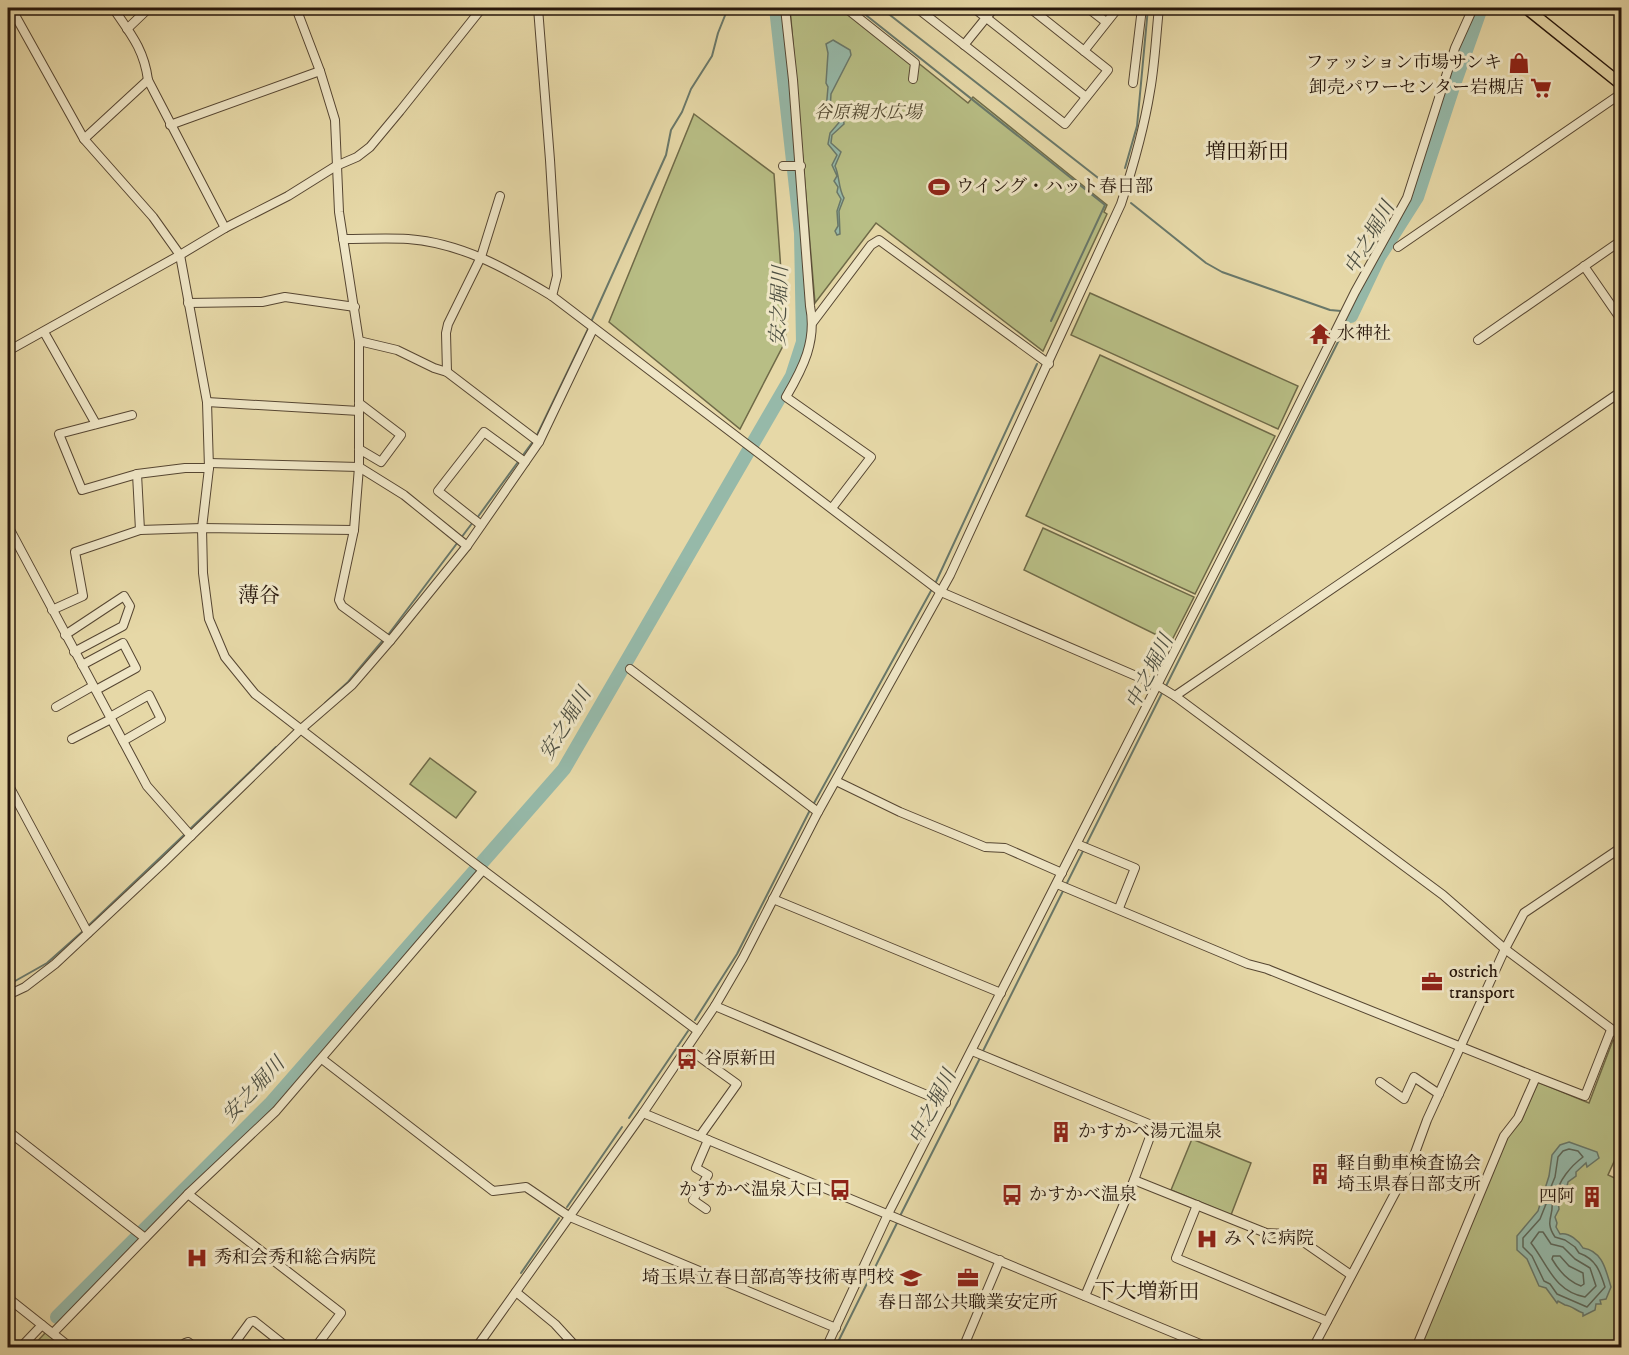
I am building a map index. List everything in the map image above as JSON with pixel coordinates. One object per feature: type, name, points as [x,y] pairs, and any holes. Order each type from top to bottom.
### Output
[{"type":"main road","points":[[1526,8],[1622,86]]},
{"type":"street","points":[[11,8],[84,140],[153,217],[180,255],[207,402],[209,465],[202,528],[203,573],[208,611],[221,648],[236,672],[255,694],[300,730],[698,1031]]},
{"type":"street","points":[[112,8],[146,61],[148,80],[225,228]]},
{"type":"street","points":[[127,29],[149,8]]},
{"type":"street","points":[[296,8],[320,71],[335,120],[339,212],[360,341],[359,466],[354,530],[339,600],[342,606],[390,641]]},
{"type":"street","points":[[8,351],[225,228],[288,196],[370,147],[482,8]]},
{"type":"street","points":[[538,8],[557,276],[552,296]]},
{"type":"street","points":[[785,8],[801,166],[804,236],[813,322],[810,350],[803,369],[786,397],[872,457],[832,508]]},
{"type":"street","points":[[846,8],[915,63],[913,80]]},
{"type":"street","points":[[917,8],[1065,124],[1108,70],[1030,8]]},
{"type":"street","points":[[974,8],[1086,97]]},
{"type":"street","points":[[964,45],[994,8]]},
{"type":"street","points":[[1088,8],[1106,22]]},
{"type":"street","points":[[1084,51],[1118,8]]},
{"type":"street","points":[[1133,83],[1142,8]]},
{"type":"street","points":[[476,1347],[643,1113],[715,1005],[773,899],[817,811],[836,781],[939,591],[1048,364],[1121,204],[1131,174],[1151,89],[1159,8]]},
{"type":"street","points":[[826,1347],[888,1214],[946,1103],[978,1053],[1002,993],[1062,873],[1355,292],[1407,198],[1455,48],[1473,8]]},
{"type":"street","points":[[170,125],[320,71]]},
{"type":"street","points":[[84,140],[148,80]]},
{"type":"street","points":[[1398,247],[1622,93]]},
{"type":"street","points":[[783,166],[801,166]]},
{"type":"street","points":[[447,372],[446,333],[448,324],[482,257],[500,196]]},
{"type":"street","points":[[344,239],[408,239],[431,243],[482,257],[552,296],[939,591],[1172,694],[1443,895],[1505,949],[1622,1037]]},
{"type":"street","points":[[813,322],[871,245],[879,240],[1048,364]]},
{"type":"street","points":[[1478,340],[1622,240]]},
{"type":"street","points":[[1584,266],[1622,321]]},
{"type":"street","points":[[188,303],[262,302],[285,297],[355,307]]},
{"type":"street","points":[[8,995],[25,987],[55,964],[300,730],[352,685],[467,546],[539,441],[591,326]]},
{"type":"street","points":[[44,332],[96,424]]},
{"type":"street","points":[[360,341],[397,350],[447,372],[539,441]]},
{"type":"street","points":[[1172,694],[1622,391]]},
{"type":"street","points":[[207,402],[359,407],[401,435],[381,462],[359,449]]},
{"type":"street","points":[[132,415],[59,434],[82,490],[137,474],[209,465],[359,466],[404,495],[467,546]]},
{"type":"street","points":[[481,525],[438,491],[484,432],[525,462]]},
{"type":"street","points":[[137,474],[140,530]]},
{"type":"street","points":[[8,526],[147,786],[191,836]]},
{"type":"street","points":[[52,610],[83,596],[75,552],[140,530],[202,528],[354,530]]},
{"type":"street","points":[[65,635],[124,596],[130,606],[123,626],[74,651]]},
{"type":"street","points":[[56,707],[136,669],[123,643],[82,665]]},
{"type":"street","points":[[630,669],[817,811]]},
{"type":"street","points":[[72,740],[149,695],[161,719],[123,741]]},
{"type":"street","points":[[836,781],[900,812],[985,847],[1005,848],[1062,873]]},
{"type":"street","points":[[8,784],[88,933]]},
{"type":"street","points":[[1077,844],[1135,868],[1119,908]]},
{"type":"street","points":[[1313,1347],[1412,1161],[1439,1094],[1505,949],[1524,913],[1622,847]]},
{"type":"street","points":[[53,1333],[189,1194],[276,1111],[483,870]]},
{"type":"street","points":[[1057,884],[1119,908],[1248,964],[1267,969],[1585,1096],[1611,1030]]},
{"type":"street","points":[[773,899],[1002,993]]},
{"type":"street","points":[[715,1005],[946,1103]]},
{"type":"street","points":[[687,1048],[737,1084],[704,1138],[696,1168],[708,1175],[693,1200],[706,1209]]},
{"type":"street","points":[[978,1053],[1154,1126],[1085,1296]]},
{"type":"street","points":[[322,1059],[493,1191],[526,1187],[570,1217],[836,1328]]},
{"type":"street","points":[[1380,1082],[1404,1099],[1414,1077],[1439,1094]]},
{"type":"street","points":[[1416,1347],[1504,1136],[1518,1118],[1536,1077]]},
{"type":"street","points":[[643,1113],[1209,1347]]},
{"type":"street","points":[[8,1131],[145,1239]]},
{"type":"street","points":[[1134,1180],[1266,1233],[1292,1234],[1351,1275]]},
{"type":"street","points":[[189,1194],[341,1313],[315,1347]]},
{"type":"street","points":[[1197,1205],[1176,1258],[1327,1321]]},
{"type":"street","points":[[963,1347],[1000,1260]]},
{"type":"street","points":[[516,1292],[555,1324],[578,1347]]},
{"type":"street","points":[[8,1298],[71,1347]]},
{"type":"street","points":[[231,1347],[250,1322],[254,1321],[288,1347]]},
{"type":"street","points":[[20,1347],[42,1324]]},
{"type":"street","points":[[185,1343],[188,1342],[196,1347]]},
{"type":"green space","name":"ウイング・ハット春日部","points":[[790,8],[850,8],[968,103],[973,97],[1107,205],[1104,212],[1107,214],[1043,351],[876,223],[815,303]]},
{"type":"green space","points":[[694,114],[774,174],[786,340],[740,429],[609,322]]},
{"type":"green space","points":[[1090,293],[1298,386],[1278,429],[1071,335]]},
{"type":"green space","points":[[1100,355],[1275,436],[1195,594],[1026,516]]},
{"type":"green space","points":[[1043,528],[1194,597],[1171,642],[1024,570]]},
{"type":"green space","points":[[430,758],[476,792],[456,818],[410,784]]},
{"type":"green space","points":[[1613,1040],[1621,1047],[1622,1144],[1608,1175],[1621,1181],[1621,1347],[1420,1348],[1505,1140],[1521,1121],[1538,1082],[1589,1103]]},
{"type":"green space","points":[[1192,1139],[1251,1163],[1231,1215],[1171,1190]]},
{"type":"green space","points":[[46,1332],[66,1348],[31,1348]]},
{"type":"water","points":[[833,40],[850,50],[851,55],[831,94],[830,110],[843,114],[844,124],[832,135],[831,143],[841,152],[835,166],[844,198],[839,211],[840,234],[837,235],[835,231],[838,226],[837,211],[841,199],[834,181],[837,176],[832,165],[837,155],[828,144],[830,133],[842,119],[826,110],[828,53],[826,44]]},
{"type":"water","points":[[1569,1142],[1597,1152],[1599,1158],[1587,1167],[1586,1163],[1563,1190],[1564,1196],[1561,1202],[1558,1201],[1556,1227],[1560,1234],[1570,1236],[1583,1248],[1599,1257],[1611,1287],[1606,1299],[1600,1300],[1601,1304],[1596,1304],[1595,1310],[1583,1316],[1583,1313],[1572,1307],[1558,1301],[1557,1303],[1546,1288],[1539,1286],[1527,1259],[1517,1250],[1517,1236],[1538,1211],[1549,1176],[1552,1155],[1560,1145]]},
{"type":"waterway","points":[[591,322],[666,155],[671,130],[682,112],[691,89],[712,56],[718,33],[726,13],[731,8]]},
{"type":"waterway","name":"安之堀川","points":[[57,1317],[270,1104],[564,769],[792,376],[803,342],[801,233],[776,8]]},
{"type":"waterway","points":[[857,8],[1105,205],[1051,321]]},
{"type":"waterway","points":[[881,8],[1111,188]]},
{"type":"waterway","points":[[1125,168],[1137,126],[1148,8]]},
{"type":"waterway","name":"中之堀川","points":[[1351,316],[1379,257],[1417,197],[1481,8]]},
{"type":"waterway","points":[[1131,203],[1206,263],[1222,272],[1330,310],[1341,311]]},
{"type":"waterway","name":"中之堀川","points":[[1165,688],[1351,316],[1348,314]]},
{"type":"waterway","points":[[537,435],[589,327]]},
{"type":"waterway","points":[[935,584],[1037,364]]},
{"type":"waterway","points":[[477,518],[534,440]]},
{"type":"waterway","points":[[388,635],[473,522]]},
{"type":"waterway","points":[[813,805],[932,589]]},
{"type":"waterway","points":[[325,703],[348,682],[384,639]]},
{"type":"waterway","name":"中之堀川","points":[[982,1053],[1162,693]]},
{"type":"waterway","points":[[189,830],[276,747]]},
{"type":"waterway","points":[[695,1020],[737,954],[810,810]]},
{"type":"waterway","points":[[87,927],[185,834]]},
{"type":"waterway","points":[[8,985],[47,963],[83,931]]},
{"type":"waterway","points":[[629,1118],[688,1031]]},
{"type":"waterway","name":"中之堀川","points":[[900,1216],[980,1058]]},
{"type":"waterway","points":[[567,1207],[622,1127]]},
{"type":"waterway","points":[[521,1273],[559,1218]]},
{"type":"waterway","name":"中之堀川","points":[[835,1348],[898,1221]]},
{"type":"place","name":"ファッション市場サンキ","points":[[1519,63]]},
{"type":"place","name":"卸売パワーセンター岩槻店","points":[[1541,88]]},
{"type":"place","name":"ウイング・ハット春日部","points":[[939,187]]},
{"type":"place","name":"水神社","points":[[1320,334]]},
{"type":"place","name":"ostrich transport","points":[[1432,982]]},
{"type":"place","name":"谷原新田","points":[[687,1059]]},
{"type":"place","name":"かすかべ湯元温泉","points":[[1061,1132]]},
{"type":"place","name":"軽自動車検査協会 埼玉県春日部支所","points":[[1320,1174]]},
{"type":"place","name":"かすかべ温泉入口","points":[[840,1190]]},
{"type":"place","name":"かすかべ温泉","points":[[1012,1195]]},
{"type":"place","name":"四阿","points":[[1592,1197]]},
{"type":"place","name":"みくに病院","points":[[1207,1239]]},
{"type":"place","name":"秀和会秀和総合病院","points":[[197,1258]]},
{"type":"place","name":"埼玉県立春日部高等技術専門校","points":[[911,1278]]},
{"type":"place","name":"春日部公共職業安定所","points":[[968,1278]]},
{"type":"district","name":"増田新田","points":[[1247,152]]},
{"type":"district","name":"薄谷","points":[[259,596]]},
{"type":"district","name":"下大増新田","points":[[1147,1292]]},
{"type":"park label","name":"谷原親水広場","points":[[868,113]]}]
